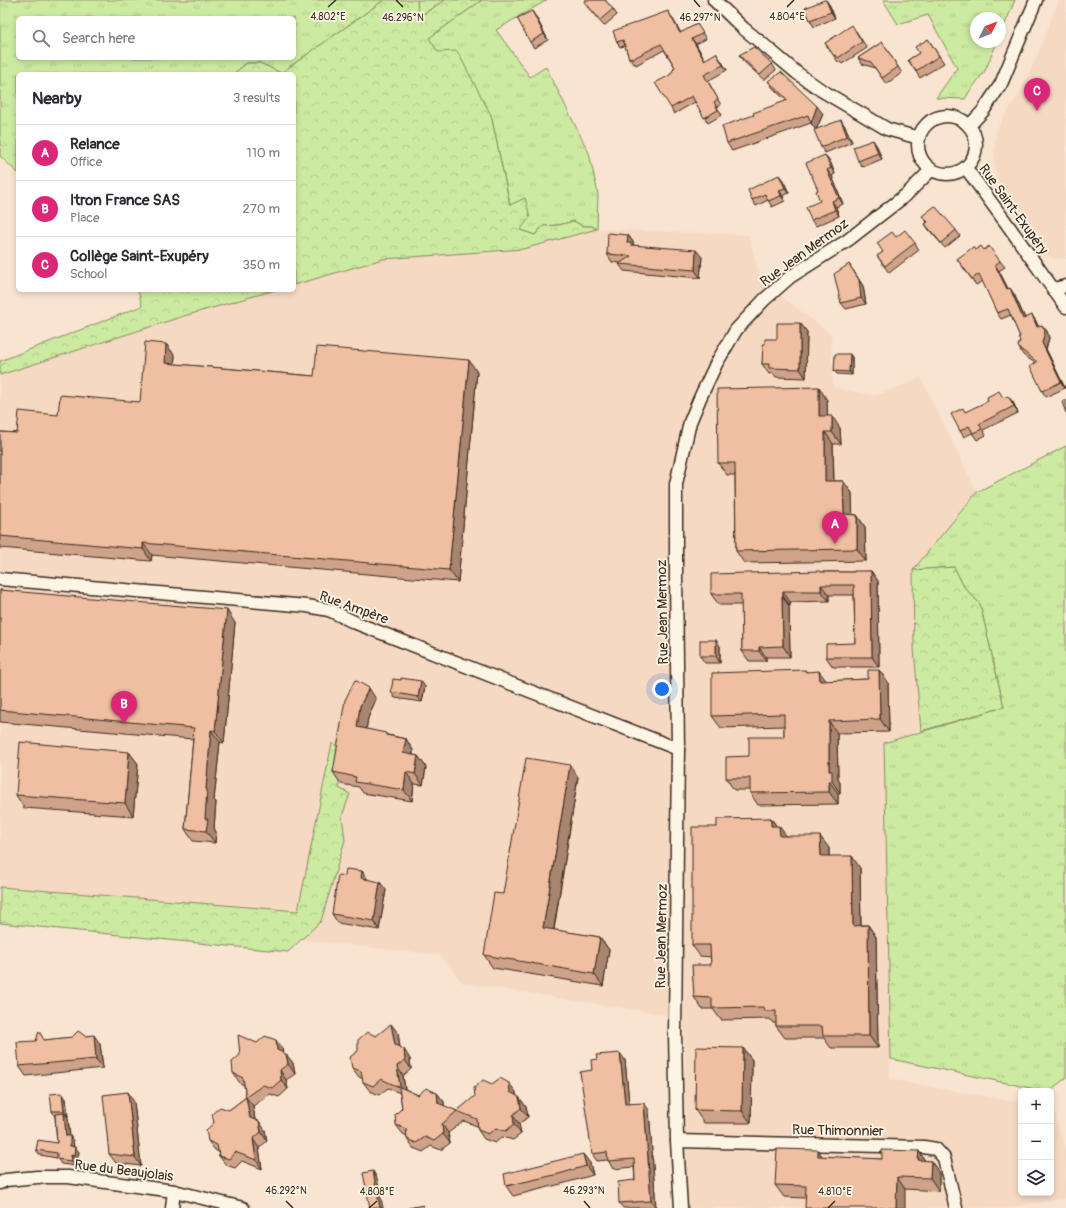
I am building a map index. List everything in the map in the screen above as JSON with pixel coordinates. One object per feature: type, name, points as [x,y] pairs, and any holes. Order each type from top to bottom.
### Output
[{"type":"street","points":[[969,126],[983,110],[1001,84],[1036,0]]},
{"type":"street","points":[[715,1],[797,73],[821,90],[886,129],[919,138]]},
{"type":"street","points":[[945,116],[962,120],[969,126],[974,134],[976,143],[974,157],[966,168],[958,173],[949,175],[940,174],[931,170],[925,164],[920,156],[918,147],[922,130],[928,123],[936,118],[945,116]]},
{"type":"street","name":"Rue Saint-Exupéry","points":[[966,168],[1066,307]]},
{"type":"street","name":"Rue Jean Mermoz","points":[[681,1208],[676,1141],[678,749],[676,484],[690,422],[716,364],[736,330],[764,300],[790,277],[848,240],[906,195],[931,170]]},
{"type":"street","points":[[1054,289],[1066,286]]},
{"type":"street","name":"Rue Ampère","points":[[0,579],[307,606],[329,610],[356,623],[678,749]]},
{"type":"street","name":"Rue Thimonnier","points":[[676,1141],[924,1147],[936,1149],[944,1158],[956,1208]]},
{"type":"street","name":"Rue du Beaujolais","points":[[2,1178],[68,1177],[174,1191],[243,1208]]},
{"type":"street","points":[[172,1208],[174,1191]]},
{"type":"shaded area","points":[[1059,0],[1066,0],[1066,259],[1053,259],[1042,251],[999,187],[994,163],[996,130],[1020,92],[1037,56]]},
{"type":"shaded area","points":[[597,229],[749,235],[761,281],[831,334],[833,387],[875,396],[921,378],[977,492],[913,570],[914,649],[921,731],[884,743],[891,1059],[889,1079],[1018,1102],[1018,1196],[1054,1196],[1054,1112],[1066,1154],[1066,1198],[1007,1208],[690,1208],[684,1166],[685,1043],[683,1020],[661,1014],[463,983],[440,955],[304,940],[298,911],[0,887],[0,375],[184,316],[268,292],[296,292],[296,284],[383,259],[523,249]]},
{"type":"green space","points":[[0,0],[384,0],[282,72],[279,72],[260,63],[247,63],[236,72],[16,72],[16,171],[0,156]]},
{"type":"green space","points":[[384,0],[418,0],[419,17],[445,0],[482,0],[429,38],[438,52],[457,51],[491,115],[510,205],[525,198],[530,217],[520,230],[535,235],[543,226],[559,225],[574,221],[582,226],[592,226],[597,229],[523,249],[383,259],[296,284],[296,72],[282,72]]},
{"type":"green space","points":[[418,0],[445,0],[418,17]]},
{"type":"green space","points":[[482,0],[547,0],[496,30],[530,77],[546,67],[589,153],[598,194],[597,229],[592,226],[582,226],[574,221],[559,225],[543,226],[535,235],[520,230],[510,205],[491,115],[438,53],[429,38]]},
{"type":"green space","points":[[883,0],[1015,0],[1006,22],[1006,12],[970,12],[970,48],[995,48],[985,71],[965,99],[936,98],[957,68],[928,15],[898,24]]},
{"type":"green space","points":[[247,63],[260,63],[279,72],[236,72]]},
{"type":"green space","points":[[138,292],[268,292],[184,316],[0,375],[0,361],[142,306]]},
{"type":"green space","points":[[1066,446],[1066,1078],[1053,1088],[1031,1088],[891,1059],[884,743],[1004,707],[980,604],[964,587],[954,567],[913,570],[977,492]]},
{"type":"green space","points":[[954,567],[964,587],[980,604],[1004,707],[921,731],[914,649],[913,570]]},
{"type":"green space","points":[[332,743],[339,748],[339,788],[350,794],[342,816],[345,840],[321,921],[288,952],[0,923],[0,887],[298,911]]},
{"type":"building","points":[[605,0],[613,9],[600,20],[584,1]]},
{"type":"building","points":[[826,0],[831,12],[810,20],[805,8]]},
{"type":"building","points":[[532,11],[544,34],[530,42],[517,18]]},
{"type":"building","points":[[668,11],[680,33],[697,24],[703,33],[692,39],[704,60],[716,53],[723,65],[704,75],[718,99],[714,102],[718,110],[704,118],[692,96],[671,108],[655,83],[670,75],[675,67],[661,44],[632,59],[632,57],[629,58],[623,40],[617,42],[613,31]]},
{"type":"building","points":[[852,25],[862,42],[838,58],[836,55],[834,56],[825,43]]},
{"type":"building","points":[[928,39],[939,56],[916,71],[908,60],[919,53],[915,47]]},
{"type":"building","points":[[882,42],[898,67],[882,78],[871,62],[858,58]]},
{"type":"building","points":[[754,47],[772,64],[760,75],[739,55]]},
{"type":"building","points":[[781,72],[817,106],[811,123],[808,115],[727,143],[722,126],[754,115],[753,113],[788,100],[768,81]]},
{"type":"building","points":[[841,120],[847,136],[821,147],[814,130]]},
{"type":"building","points":[[873,140],[878,153],[858,161],[853,147]]},
{"type":"building","points":[[825,155],[831,168],[827,170],[839,198],[832,201],[835,210],[811,220],[806,207],[820,201],[816,191],[818,190],[806,163]]},
{"type":"building","points":[[779,175],[785,188],[779,190],[781,196],[768,201],[765,194],[752,200],[748,190]]},
{"type":"building","points":[[935,206],[956,230],[941,243],[925,224],[928,222],[922,216]]},
{"type":"building","points":[[905,230],[915,243],[885,266],[877,256],[883,252],[877,243],[892,232],[896,237]]},
{"type":"building","points":[[608,233],[628,235],[627,243],[631,243],[631,245],[696,250],[695,270],[619,264],[631,256],[607,254]]},
{"type":"building","points":[[981,246],[984,250],[989,246],[1000,261],[995,265],[1007,289],[1010,288],[1023,319],[1032,315],[1037,327],[1042,325],[1045,331],[1042,343],[1061,382],[1042,391],[1030,366],[1037,362],[1019,348],[1018,346],[1020,341],[1018,337],[1020,337],[1008,309],[997,313],[979,274],[972,279],[957,259],[973,247],[975,250]]},
{"type":"building","points":[[849,264],[859,280],[861,298],[841,303],[834,274]]},
{"type":"building","points":[[777,323],[800,323],[800,369],[769,368],[769,364],[762,364],[763,344],[765,344],[765,339],[777,339]]},
{"type":"building","points":[[145,342],[166,344],[165,363],[314,376],[317,347],[469,360],[449,570],[143,543],[143,549],[0,536],[0,432],[17,433],[19,411],[58,415],[60,395],[140,402]]},
{"type":"building","points":[[835,354],[850,354],[849,372],[834,371]]},
{"type":"building","points":[[819,387],[819,416],[832,416],[832,432],[825,432],[825,481],[843,481],[844,514],[857,515],[857,549],[736,551],[735,463],[718,463],[717,389]]},
{"type":"building","points":[[999,391],[1003,398],[1008,396],[1014,406],[979,424],[982,429],[973,433],[969,426],[960,431],[951,414],[963,408],[965,412],[988,401],[987,397]]},
{"type":"building","points":[[1066,400],[1066,413],[1062,402]]},
{"type":"building","points":[[871,571],[872,657],[826,657],[826,644],[855,643],[854,585],[821,585],[821,591],[783,591],[783,646],[759,647],[759,651],[742,651],[741,594],[711,594],[711,574]]},
{"type":"building","points":[[0,590],[227,610],[215,731],[211,730],[206,789],[205,819],[208,819],[206,831],[185,829],[194,728],[0,710]]},
{"type":"building","points":[[700,640],[716,640],[716,656],[700,656]]},
{"type":"building","points":[[805,670],[806,672],[819,671],[820,681],[868,679],[868,670],[879,670],[880,719],[829,721],[829,771],[832,771],[832,781],[829,781],[829,792],[750,793],[750,778],[726,778],[726,757],[749,756],[749,737],[784,737],[784,714],[712,716],[712,673]]},
{"type":"building","points":[[401,678],[421,681],[418,697],[391,692],[393,679],[401,680]]},
{"type":"building","points":[[355,680],[369,688],[360,706],[357,727],[406,739],[403,753],[418,756],[415,774],[406,772],[404,790],[355,782],[356,777],[333,772],[345,700]]},
{"type":"building","points":[[20,742],[129,752],[125,803],[16,795]]},
{"type":"building","points":[[526,758],[570,765],[543,928],[600,937],[594,974],[484,955],[494,893],[503,894]]},
{"type":"building","points":[[771,818],[771,826],[779,826],[780,836],[820,836],[821,856],[852,856],[853,926],[868,925],[869,1036],[823,1036],[822,1026],[776,1026],[776,1011],[765,1011],[764,1007],[712,1008],[712,998],[694,997],[692,965],[711,965],[710,945],[692,945],[692,827],[717,827],[717,819]]},
{"type":"building","points":[[346,869],[362,871],[361,878],[380,882],[374,921],[332,914],[338,875],[345,876]]},
{"type":"building","points":[[391,1024],[395,1045],[404,1049],[405,1060],[397,1066],[400,1087],[418,1095],[426,1088],[437,1093],[438,1103],[457,1111],[442,1124],[443,1134],[434,1141],[425,1137],[416,1143],[407,1139],[406,1129],[396,1125],[395,1115],[402,1108],[399,1087],[381,1079],[373,1086],[363,1082],[361,1071],[352,1068],[350,1057],[358,1051],[358,1040],[367,1032],[376,1036]]},
{"type":"building","points":[[39,1031],[44,1040],[72,1037],[78,1031],[85,1036],[94,1035],[96,1059],[19,1066],[17,1042],[36,1041]]},
{"type":"building","points":[[238,1035],[257,1043],[265,1036],[276,1040],[277,1050],[286,1054],[288,1064],[280,1070],[281,1080],[272,1088],[263,1085],[246,1097],[243,1078],[233,1073],[232,1062],[240,1055]]},
{"type":"building","points":[[696,1047],[743,1048],[742,1111],[695,1110]]},
{"type":"building","points":[[620,1053],[625,1104],[644,1103],[651,1201],[619,1203],[618,1182],[635,1180],[634,1159],[608,1161],[607,1152],[592,1154],[580,1072],[592,1070],[591,1060],[597,1059],[596,1055]]},
{"type":"building","points":[[500,1078],[509,1083],[510,1092],[519,1097],[521,1108],[513,1115],[514,1124],[506,1131],[496,1128],[488,1134],[478,1130],[477,1119],[457,1111],[475,1096],[474,1088],[483,1080],[492,1084]]},
{"type":"building","points":[[128,1092],[135,1157],[109,1154],[103,1095]]},
{"type":"building","points":[[62,1093],[64,1111],[52,1111],[50,1094]]},
{"type":"building","points":[[246,1097],[250,1118],[259,1121],[261,1132],[253,1139],[256,1160],[235,1152],[229,1159],[219,1156],[217,1145],[208,1141],[206,1130],[214,1123],[212,1114],[220,1107],[229,1110]]},
{"type":"building","points":[[64,1113],[66,1136],[70,1136],[70,1146],[75,1147],[74,1156],[71,1155],[71,1161],[57,1159],[57,1153],[36,1150],[38,1140],[57,1143],[55,1114]]},
{"type":"building","points":[[777,1149],[818,1150],[818,1156],[882,1159],[882,1150],[919,1151],[918,1160],[931,1161],[930,1178],[897,1177],[896,1208],[805,1208],[806,1186],[775,1185]]},
{"type":"building","points":[[583,1154],[586,1166],[559,1174],[506,1186],[504,1174]]},
{"type":"building","points":[[373,1171],[380,1208],[370,1208],[363,1173]]},
{"type":"building","points":[[423,1205],[423,1208],[408,1208]]},
{"type":"place","name":"Collège Saint-Exupéry","points":[[1037,111]]},
{"type":"place","name":"Relance","points":[[835,544]]},
{"type":"place","name":"Itron France SAS","points":[[124,724]]}]
